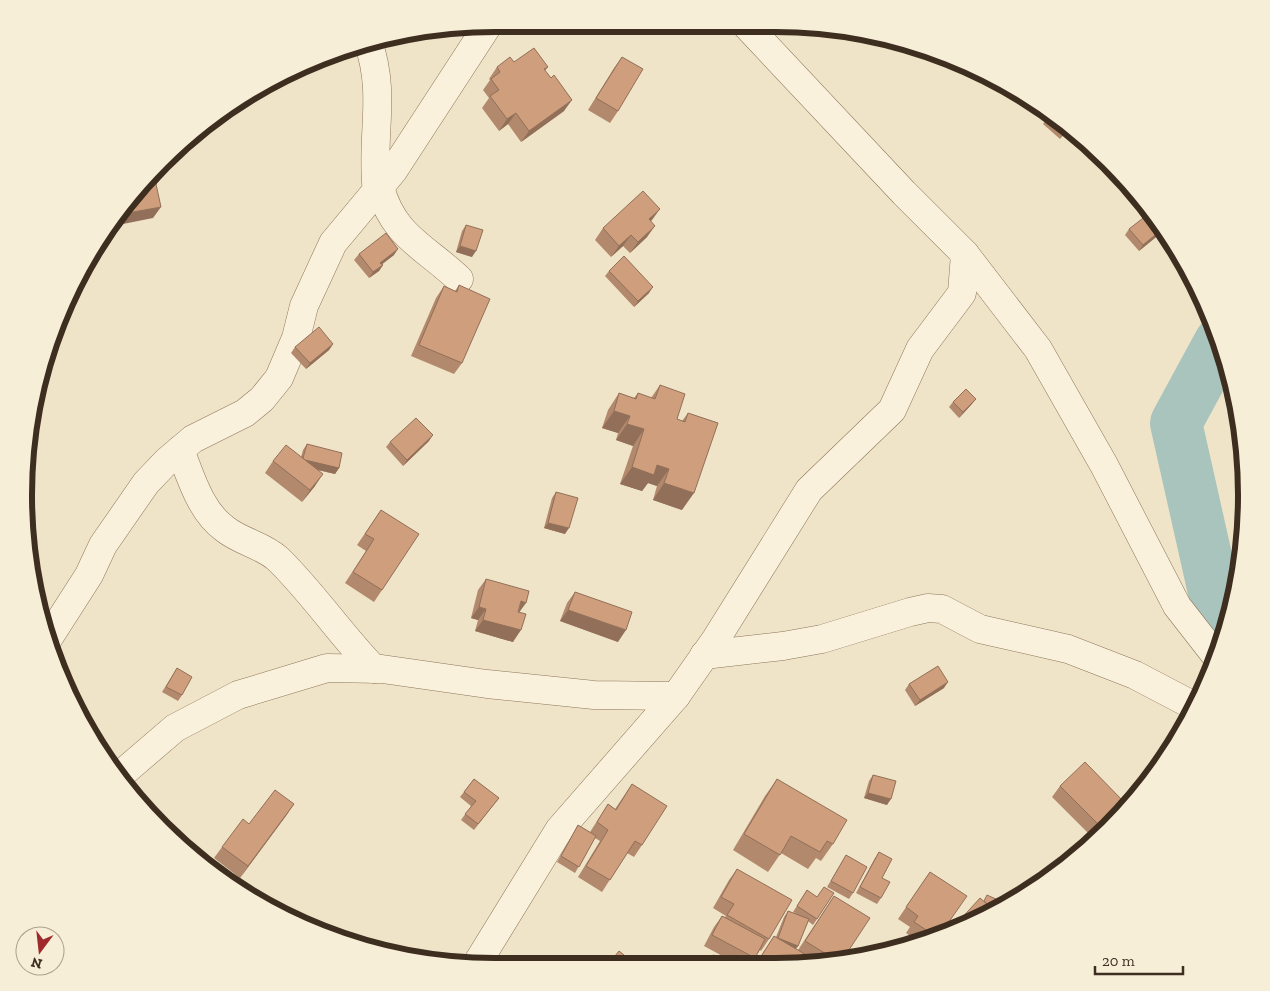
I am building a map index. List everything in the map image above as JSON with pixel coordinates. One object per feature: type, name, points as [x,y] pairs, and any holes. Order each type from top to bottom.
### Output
[{"type":"street","points":[[53,630],[128,508],[146,483],[193,439],[245,413],[262,400],[278,378],[296,338],[304,306],[333,243],[379,189],[428,120],[483,32]]},
{"type":"street","points":[[753,32],[904,193],[965,254],[1038,349],[1104,465],[1177,606],[1211,649]]},
{"type":"street","points":[[370,50],[377,71],[379,116],[374,163],[379,189],[385,206],[394,222],[405,235],[436,257],[459,278]]},
{"type":"street","points":[[480,958],[559,830],[676,696],[809,490],[892,410],[920,349],[962,293],[965,254]]},
{"type":"street","points":[[180,450],[197,491],[214,518],[225,529],[253,543],[276,558],[312,596],[339,632],[374,669]]},
{"type":"street","points":[[704,655],[783,646],[886,621],[910,612],[928,608],[942,609],[980,629],[1068,649],[1135,675],[1189,702]]},
{"type":"street","points":[[124,772],[175,728],[238,695],[327,668],[374,669],[594,696],[676,696]]},
{"type":"building","points":[[534,48],[548,67],[544,69],[551,78],[554,75],[572,100],[529,131],[516,113],[507,119],[490,96],[499,90],[491,79],[500,72],[497,67],[510,57],[514,62]]},
{"type":"building","points":[[622,57],[643,69],[618,111],[596,98]]},
{"type":"building","points":[[155,181],[161,207],[129,213]]},
{"type":"building","points":[[643,191],[660,209],[649,219],[655,226],[638,242],[631,235],[619,246],[603,228]]},
{"type":"building","points":[[1144,217],[1156,234],[1143,245],[1129,229]]},
{"type":"building","points":[[466,225],[483,230],[476,251],[460,246]]},
{"type":"building","points":[[386,233],[398,249],[380,263],[383,265],[373,272],[359,254]]},
{"type":"building","points":[[624,256],[653,287],[638,301],[609,271]]},
{"type":"building","points":[[459,285],[490,299],[462,363],[419,345],[444,286],[457,292]]},
{"type":"building","points":[[319,327],[333,344],[310,363],[295,347]]},
{"type":"building","points":[[660,385],[685,394],[677,419],[685,422],[688,413],[718,423],[694,493],[664,483],[669,469],[657,465],[654,475],[632,467],[644,429],[627,424],[630,416],[614,411],[619,393],[636,399],[638,393],[655,399]]},
{"type":"building","points":[[966,389],[976,399],[963,412],[953,402]]},
{"type":"building","points":[[416,418],[433,435],[407,460],[390,442]]},
{"type":"building","points":[[307,444],[342,453],[339,468],[305,460],[303,458]]},
{"type":"building","points":[[286,445],[323,474],[310,490],[273,461]]},
{"type":"building","points":[[556,492],[578,498],[569,528],[548,523]]},
{"type":"building","points":[[381,510],[419,534],[382,590],[353,572],[374,539],[365,534]]},
{"type":"building","points":[[486,579],[529,591],[526,603],[521,601],[518,612],[526,614],[521,630],[483,620],[486,609],[479,607]]},
{"type":"building","points":[[575,592],[632,612],[626,630],[568,610]]},
{"type":"building","points":[[938,666],[948,682],[920,700],[909,684]]},
{"type":"building","points":[[177,668],[192,677],[182,695],[166,687]]},
{"type":"building","points":[[1085,762],[1123,801],[1099,825],[1060,786]]},
{"type":"building","points":[[873,775],[896,781],[891,799],[868,793]]},
{"type":"building","points":[[474,779],[499,798],[478,824],[465,814],[476,801],[464,792]]},
{"type":"building","points":[[777,779],[847,820],[833,844],[827,841],[820,852],[791,836],[780,855],[744,834]]},
{"type":"building","points":[[632,784],[667,806],[642,845],[635,841],[610,880],[586,866],[608,830],[597,822],[608,804],[616,810]]},
{"type":"building","points":[[275,790],[294,804],[248,866],[222,847],[243,819],[249,824]]},
{"type":"building","points":[[578,825],[596,836],[579,867],[561,856]]},
{"type":"building","points":[[879,852],[892,859],[882,878],[890,882],[881,898],[860,887]]},
{"type":"building","points":[[846,855],[867,867],[853,893],[831,881]]},
{"type":"building","points":[[737,869],[792,900],[769,939],[727,915],[734,904],[721,897]]},
{"type":"building","points":[[930,872],[967,896],[947,925],[929,932],[914,922],[918,916],[906,907]]},
{"type":"building","points":[[824,887],[834,893],[817,919],[797,906],[807,890],[817,897]]},
{"type":"building","points":[[987,895],[998,900],[989,905],[984,901]]},
{"type":"building","points":[[834,896],[870,918],[847,953],[829,956],[805,941]]},
{"type":"building","points":[[980,898],[989,906],[979,911],[961,919]]},
{"type":"building","points":[[788,911],[809,919],[798,946],[778,938]]},
{"type":"building","points":[[722,916],[765,939],[755,958],[712,935]]},
{"type":"building","points":[[774,936],[811,957],[805,958],[760,958]]},
{"type":"building","points":[[619,951],[628,958],[613,958]]},
{"type":"building","points":[[713,955],[725,958],[712,958]]},
{"type":"waterway","points":[[1215,352],[1176,423],[1220,620]]}]
